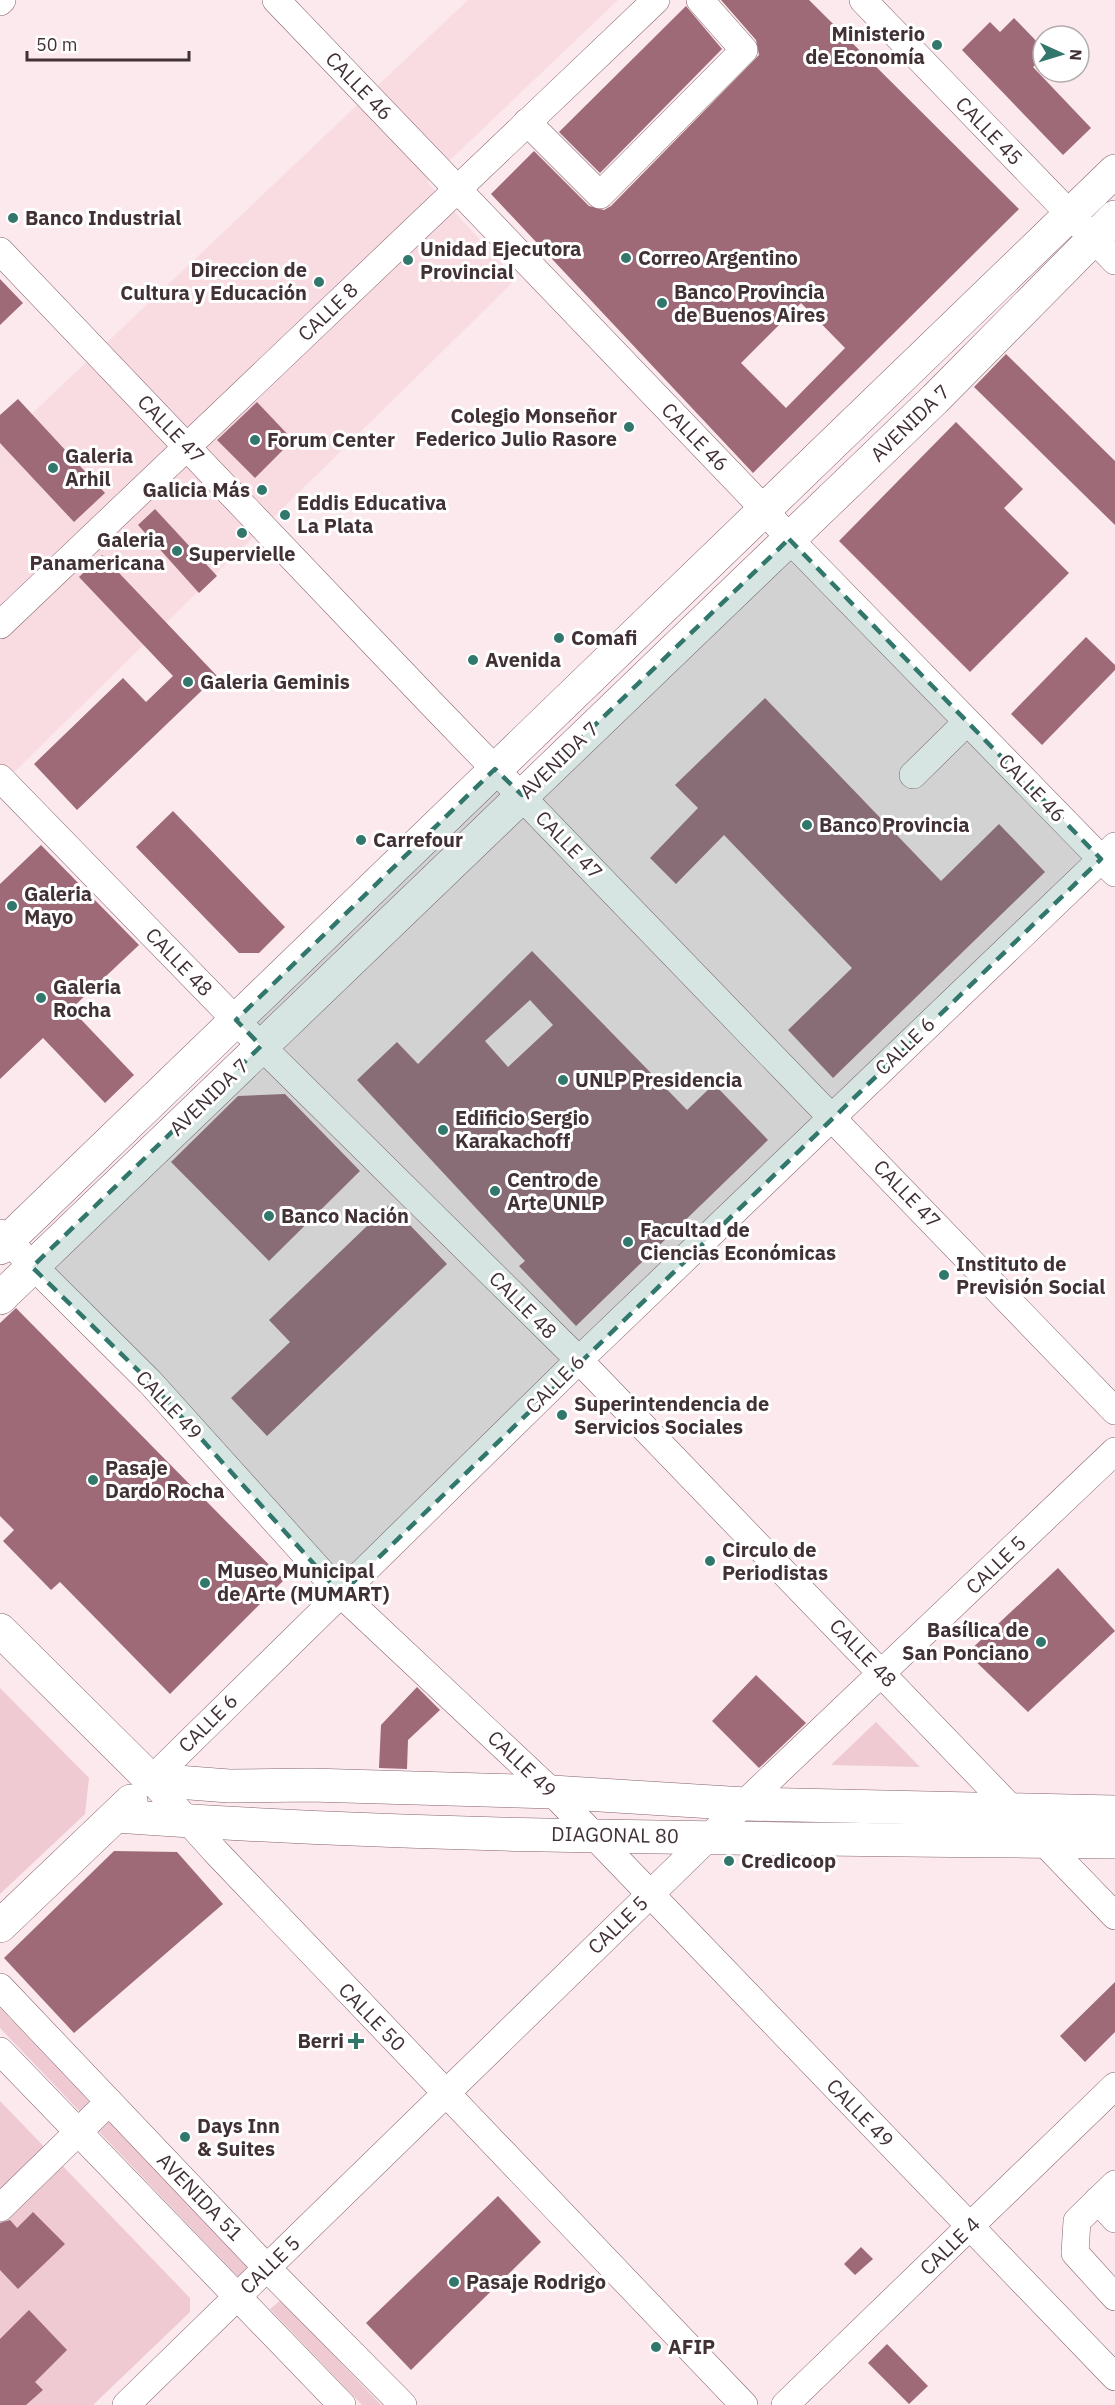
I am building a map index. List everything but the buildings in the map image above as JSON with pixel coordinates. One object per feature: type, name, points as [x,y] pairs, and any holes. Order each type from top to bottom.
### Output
[{"type":"main road","name":"AVENIDA 7","points":[[2,1240],[236,1020],[1115,171]]},
{"type":"main road","name":"AVENIDA 7","points":[[0,1298],[975,360],[1108,239]]},
{"type":"main road","name":"CALLE 50","points":[[0,1630],[151,1780]]},
{"type":"main road","name":"DIAGONAL 80","points":[[151,1780],[229,1786],[310,1785],[552,1792],[745,1804],[1115,1812]]},
{"type":"main road","name":"CALLE 6","points":[[0,1926],[151,1780]]},
{"type":"main road","name":"DIAGONAL 80","points":[[116,1816],[188,1821],[592,1834],[1115,1842]]},
{"type":"street","name":"CALLE 46","points":[[276,0],[765,510],[789,539],[967,722],[1110,859]]},
{"type":"street","name":"CALLE 8","points":[[0,625],[656,0]]},
{"type":"street","points":[[527,122],[600,195],[744,50],[700,0]]},
{"type":"street","name":"CALLE 45","points":[[864,0],[1071,216],[1108,239]]},
{"type":"street","name":"CALLE 47","points":[[0,251],[495,769],[1115,1411]]},
{"type":"street","points":[[913,775],[967,722]]},
{"type":"street","name":"CALLE 48","points":[[0,778],[261,1046],[579,1360],[883,1673],[1041,1842],[1115,1916]]},
{"type":"street","name":"CALLE 6","points":[[151,1780],[831,1116],[1110,859]]},
{"type":"street","name":"CALLE 49","points":[[2,1240],[150,1382],[341,1594],[552,1792],[1115,2377]]},
{"type":"street","name":"CALLE 5","points":[[126,2405],[709,1837],[1115,1451]]},
{"type":"street","name":"CALLE 50","points":[[151,1780],[445,2094],[744,2405]]},
{"type":"street","name":"AVENIDA 51","points":[[0,1987],[267,2268],[403,2405]]},
{"type":"street","points":[[0,2051],[342,2405]]},
{"type":"street","name":"CALLE 4","points":[[785,2405],[1115,2086]]},
{"type":"street","points":[[0,2208],[109,2102]]},
{"type":"street","points":[[1109,2201],[1077,2221],[1075,2253],[1115,2297]]},
{"type":"highlighted area","points":[[789,539],[1101,859],[341,1594],[150,1382],[32,1267],[261,1046],[236,1020],[495,769],[522,795]]},
{"type":"shaded area","points":[[468,0],[618,0],[427,182],[516,279],[0,786],[0,444]]},
{"type":"shaded area","points":[[0,1688],[89,1778],[85,1814],[0,1894]]},
{"type":"shaded area","points":[[876,1722],[920,1767],[831,1765]]},
{"type":"shaded area","points":[[0,2008],[252,2271],[242,2281],[0,2028]]},
{"type":"shaded area","points":[[0,2101],[190,2298],[190,2312],[93,2405],[0,2405]]},
{"type":"shaded area","points":[[281,2300],[381,2405],[362,2405],[270,2309]]},
{"type":"place","name":"Ministerio de Economía","points":[[937,45]]},
{"type":"place","name":"Banco Industrial","points":[[13,218]]},
{"type":"place","name":"Correo Argentino","points":[[626,258]]},
{"type":"place","name":"Unidad Ejecutora Provincial","points":[[408,260]]},
{"type":"place","name":"Direccion de Cultura y Educación","points":[[319,282]]},
{"type":"place","name":"Banco Provincia de Buenos Aires","points":[[662,303]]},
{"type":"place","name":"Colegio Monseñor Federico Julio Rasore","points":[[629,427]]},
{"type":"place","name":"Forum Center","points":[[255,440]]},
{"type":"place","name":"Galeria Arhil","points":[[53,468]]},
{"type":"place","name":"Galicia Más","points":[[262,490]]},
{"type":"place","name":"Eddis Educativa La Plata","points":[[285,515]]},
{"type":"place","name":"Supervielle","points":[[242,533]]},
{"type":"place","name":"Galeria Panamericana","points":[[177,551]]},
{"type":"place","name":"Comafi","points":[[559,638]]},
{"type":"place","name":"Avenida","points":[[473,660]]},
{"type":"place","name":"Galeria Geminis","points":[[188,682]]},
{"type":"place","name":"Banco Provincia","points":[[807,825]]},
{"type":"place","name":"Carrefour","points":[[361,840]]},
{"type":"place","name":"Galeria Mayo","points":[[12,906]]},
{"type":"place","name":"Galeria Rocha","points":[[41,998]]},
{"type":"place","name":"UNLP Presidencia","points":[[563,1080]]},
{"type":"place","name":"Edificio Sergio Karakachoff","points":[[443,1130]]},
{"type":"place","name":"Centro de Arte UNLP","points":[[495,1191]]},
{"type":"place","name":"Banco Nación","points":[[269,1216]]},
{"type":"place","name":"Facultad de Ciencias Económicas","points":[[628,1242]]},
{"type":"place","name":"Instituto de Previsión Social","points":[[944,1275]]},
{"type":"place","name":"Superintendencia de Servicios Sociales","points":[[562,1415]]},
{"type":"place","name":"Pasaje Dardo Rocha","points":[[93,1480]]},
{"type":"place","name":"Circulo de Periodistas","points":[[710,1561]]},
{"type":"place","name":"Museo Municipal de Arte (MUMART)","points":[[205,1583]]},
{"type":"place","name":"Basílica de San Ponciano","points":[[1041,1642]]},
{"type":"place","name":"Credicoop","points":[[729,1861]]},
{"type":"place","name":"Berri","points":[[356,2041]]},
{"type":"place","name":"Days Inn & Suites","points":[[185,2137]]},
{"type":"place","name":"Pasaje Rodrigo","points":[[454,2282]]},
{"type":"place","name":"AFIP","points":[[656,2347]]}]
